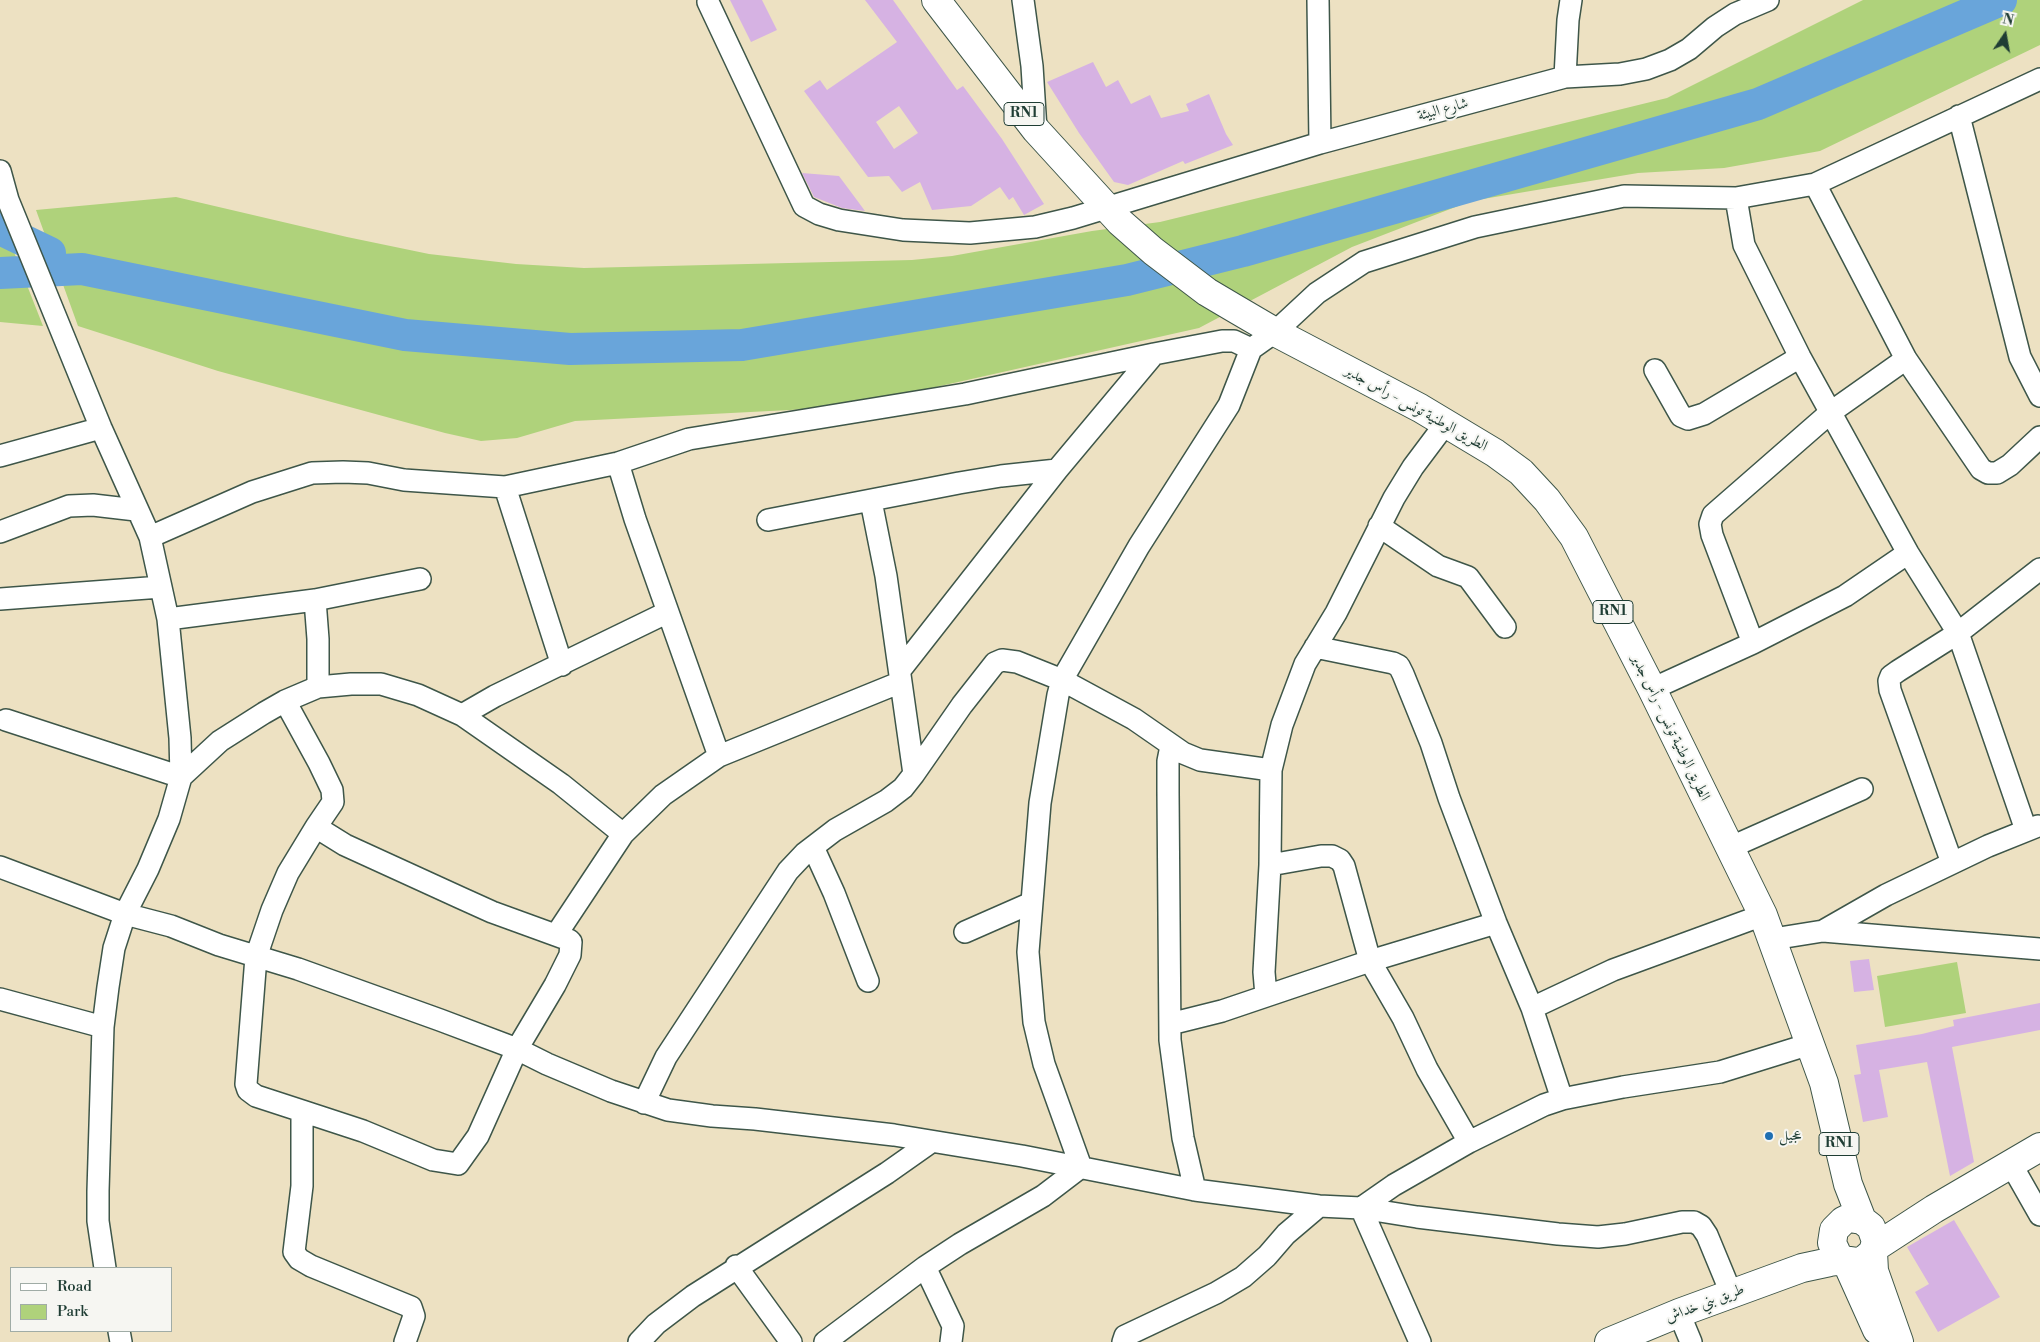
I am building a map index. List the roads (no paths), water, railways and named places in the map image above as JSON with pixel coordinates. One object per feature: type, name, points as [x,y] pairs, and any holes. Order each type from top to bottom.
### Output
[{"type":"main road","name":"الطريق الوطنية تونس - رأس جدير","points":[[936,0],[1036,130],[1114,215],[1152,252],[1207,292],[1275,332],[1446,423],[1521,472],[1547,500],[1574,536],[1652,689],[1768,927],[1814,1056],[1819,1112],[1833,1188],[1849,1226]]},
{"type":"main road","points":[[1845,1260],[1858,1262],[1934,1209],[2040,1147]]},
{"type":"main road","points":[[1882,1342],[1845,1260],[1834,1250],[1849,1226],[1900,1218],[1934,1209]]},
{"type":"main road","points":[[1849,1226],[1875,1234],[1876,1241],[1873,1250],[1874,1271],[1899,1342]]},
{"type":"main road","name":"طريق بني خداش","points":[[1802,1268],[1820,1254],[1849,1226]]},
{"type":"main road","name":"طريق بني خداش","points":[[1609,1342],[1678,1313],[1802,1268],[1845,1260]]},
{"type":"street","points":[[1023,0],[1032,66],[1036,130]]},
{"type":"street","points":[[1318,0],[1320,143]]},
{"type":"street","points":[[1565,77],[1571,0]]},
{"type":"street","name":"شارع البيئة","points":[[708,2],[804,206],[819,214],[838,220],[903,230],[970,233],[1035,227],[1114,215],[1320,143],[1565,77],[1620,74],[1646,69],[1670,60],[1689,49],[1735,14],[1768,0]]},
{"type":"street","points":[[1081,1167],[1054,1097],[1044,1064],[1034,1022],[1028,952],[1040,804],[1050,732],[1062,680],[1154,522],[1229,405],[1252,349],[1275,332],[1317,293],[1364,262],[1476,227],[1624,196],[1736,198],[1815,184],[2040,78]]},
{"type":"street","points":[[1959,116],[2020,357],[2040,396]]},
{"type":"street","points":[[0,171],[4,201],[136,510],[150,537],[168,619],[180,738],[180,777],[169,819],[148,869],[125,914],[114,948],[103,1027],[98,1221],[105,1267]]},
{"type":"street","points":[[1815,184],[1906,359],[1981,469],[1988,473],[1997,473],[2010,465],[2040,437]]},
{"type":"street","points":[[1736,198],[1744,245],[1800,357],[1908,552],[1958,633],[2033,828],[1952,863],[1886,895],[1823,932]]},
{"type":"street","points":[[150,537],[252,492],[312,474],[368,473],[404,480],[504,486],[618,463],[689,438],[965,394],[1222,341],[1234,341],[1252,349]]},
{"type":"street","points":[[556,935],[623,834],[663,795],[719,756],[901,675],[1057,470],[1154,354]]},
{"type":"street","points":[[1655,370],[1681,416],[1688,419],[1704,414],[1800,357]]},
{"type":"street","points":[[1754,643],[1712,535],[1710,524],[1713,515],[1831,412],[1906,359]]},
{"type":"street","points":[[1266,996],[1265,945],[1270,865],[1271,770],[1292,695],[1305,664],[1336,613],[1379,526],[1412,468],[1446,423]]},
{"type":"street","points":[[0,456],[102,428]]},
{"type":"street","points":[[618,463],[635,518],[719,756]]},
{"type":"street","points":[[768,520],[984,478],[1057,470]]},
{"type":"street","points":[[504,486],[562,665]]},
{"type":"street","points":[[871,501],[886,576],[914,774]]},
{"type":"street","points":[[0,532],[69,506],[94,504],[136,510]]},
{"type":"street","points":[[1379,526],[1438,566],[1468,577],[1505,626]]},
{"type":"street","points":[[1652,689],[1754,643],[1845,596],[1908,552]]},
{"type":"street","points":[[1952,863],[1890,690],[1889,681],[1891,676],[1898,670],[1958,633],[2040,569]]},
{"type":"street","points":[[168,619],[315,600],[420,579]]},
{"type":"street","points":[[0,598],[161,587]]},
{"type":"street","points":[[315,600],[318,639],[318,687]]},
{"type":"street","points":[[462,715],[495,696],[668,612]]},
{"type":"street","points":[[1315,647],[1381,660],[1399,666],[1431,743],[1449,798],[1496,923],[1532,1008],[1562,1099]]},
{"type":"street","points":[[644,1103],[666,1057],[788,871],[813,847],[835,830],[886,801],[903,788],[956,713],[996,663],[1002,660],[1017,662],[1062,680],[1134,719],[1183,753],[1200,760],[1271,770]]},
{"type":"street","points":[[180,777],[220,741],[285,701],[318,687],[382,684],[418,695],[462,715],[561,784],[623,834]]},
{"type":"street","points":[[285,701],[332,790],[332,802],[316,827],[288,873],[272,910],[256,957],[246,1084],[248,1090],[256,1096],[363,1131],[433,1160],[458,1164],[478,1136],[517,1049],[546,1002],[570,955],[571,942],[469,902],[345,844],[316,827]]},
{"type":"street","points":[[6,720],[180,777]]},
{"type":"street","points":[[1171,746],[1168,792],[1170,1040],[1183,1138],[1195,1190]]},
{"type":"street","points":[[1729,848],[1862,789]]},
{"type":"street","points":[[813,847],[834,893],[868,981]]},
{"type":"street","points":[[1270,865],[1320,856],[1332,856],[1340,860],[1344,866],[1370,961],[1386,987],[1428,1069],[1469,1142]]},
{"type":"street","points":[[0,867],[125,914],[171,926],[256,957],[307,972],[517,1049],[547,1064],[644,1103],[668,1110],[801,1124],[931,1142],[1081,1167],[1195,1190],[1319,1206],[1361,1208],[1417,1217],[1558,1234],[1598,1237],[1625,1234],[1682,1222],[1694,1222],[1701,1226],[1707,1235],[1732,1293]]},
{"type":"street","points":[[965,932],[1031,903]]},
{"type":"street","points":[[1170,1024],[1222,1011],[1370,961],[1496,923]]},
{"type":"street","points":[[1532,1008],[1613,970],[1768,927],[2040,949]]},
{"type":"street","points":[[0,1000],[103,1027]]},
{"type":"street","points":[[1361,1208],[1394,1185],[1469,1142],[1535,1109],[1562,1099],[1623,1087],[1814,1056]]},
{"type":"street","points":[[302,1112],[302,1186],[294,1252],[299,1259],[311,1266],[411,1307],[414,1316],[405,1342]]},
{"type":"street","points":[[639,1342],[656,1324],[736,1266],[887,1173],[931,1142]]},
{"type":"street","points":[[2011,1164],[2040,1215]]},
{"type":"street","points":[[824,1342],[925,1267],[960,1244],[1043,1196],[1081,1167]]},
{"type":"street","points":[[1123,1342],[1125,1336],[1216,1293],[1243,1278],[1267,1256],[1286,1234],[1319,1206]]},
{"type":"street","points":[[1361,1208],[1420,1342]]},
{"type":"street","points":[[736,1266],[791,1342]]},
{"type":"street","points":[[925,1267],[953,1326],[951,1342]]},
{"type":"street","points":[[1678,1313],[1691,1342]]},
{"type":"waterway","points":[[0,273],[82,269],[405,335],[570,349],[742,345],[1127,280],[1243,251],[1758,104],[2001,0]]},
{"type":"waterway","points":[[0,229],[50,253]]},
{"type":"place","name":"عجيل","points":[[1769,1136]]}]
